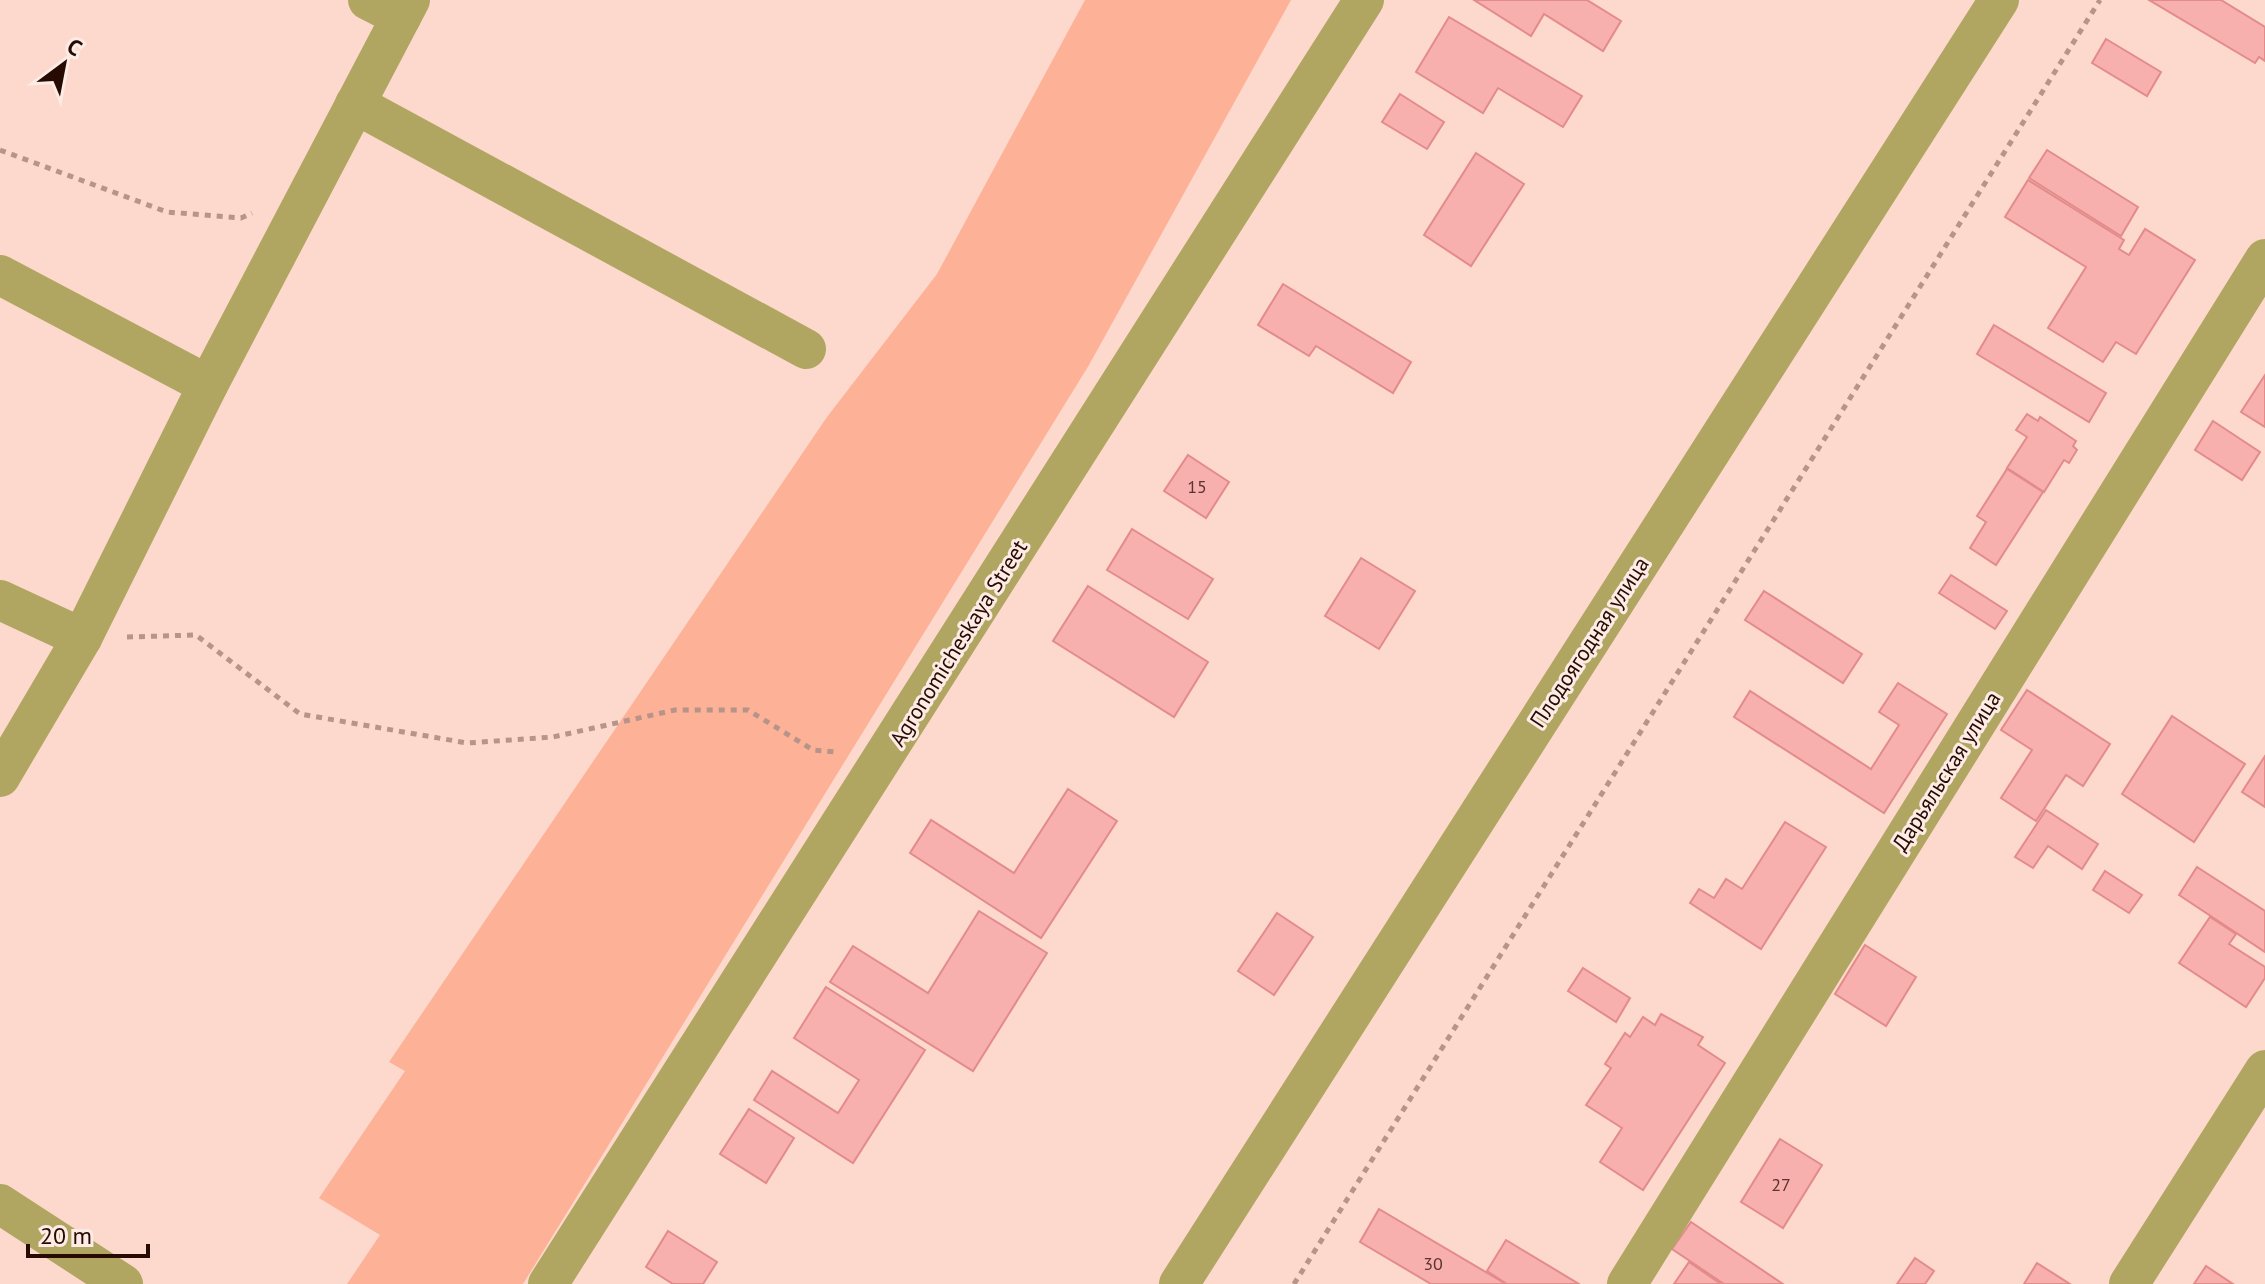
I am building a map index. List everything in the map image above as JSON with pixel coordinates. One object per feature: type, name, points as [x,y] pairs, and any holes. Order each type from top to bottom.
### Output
[{"type":"street","name":"Agronomicheskaya Street","points":[[548,1284],[886,757],[1364,0]]},
{"type":"street","name":"Плодоягодная улица","points":[[1179,1284],[1999,0]]},
{"type":"street","points":[[0,777],[82,638],[208,385],[355,104],[393,6]]},
{"type":"street","points":[[355,104],[806,349]]},
{"type":"street","name":"Дарьяльская улица","points":[[1627,1284],[2265,259]]},
{"type":"street","points":[[0,275],[208,385]]},
{"type":"street","points":[[0,600],[82,638]]},
{"type":"street","points":[[2129,1284],[2265,1070]]},
{"type":"street","points":[[0,1204],[123,1284]]},
{"type":"path","points":[[1294,1284],[2100,0]]},
{"type":"path","points":[[0,150],[167,212],[241,218],[254,212]]},
{"type":"path","points":[[82,638],[196,635],[300,714],[467,743],[553,737],[675,710],[748,710],[813,750],[886,757]]},
{"type":"shaded area","points":[[1085,0],[1291,0],[1089,365],[523,1284],[347,1284],[380,1235],[319,1198],[405,1071],[389,1062],[827,417],[937,274]]},
{"type":"building","points":[[1474,0],[1587,0],[1621,21],[1603,51],[1544,14],[1531,36]]},
{"type":"building","points":[[2149,0],[2221,0],[2265,27],[2265,61],[2259,57],[2255,63]]},
{"type":"building","points":[[1449,17],[1582,96],[1563,127],[1498,88],[1483,113],[1416,72]]},
{"type":"building","points":[[2106,39],[2161,72],[2147,96],[2092,63]]},
{"type":"building","points":[[1400,94],[1444,122],[1427,149],[1382,122]]},
{"type":"building","points":[[2047,150],[2138,207],[2121,236],[2029,178]]},
{"type":"building","points":[[1476,153],[1524,184],[1471,266],[1424,235]]},
{"type":"building","points":[[2028,180],[2124,240],[2119,249],[2129,255],[2145,229],[2195,260],[2136,354],[2116,342],[2103,362],[2048,328],[2086,267],[2005,217]]},
{"type":"building","points":[[1283,284],[1411,362],[1393,393],[1316,346],[1309,356],[1258,325]]},
{"type":"building","points":[[1994,325],[2106,393],[2089,422],[1977,354]]},
{"type":"building","points":[[2265,375],[2265,427],[2241,412]]},
{"type":"building","points":[[2027,414],[2038,421],[2040,417],[2076,441],[2073,446],[2077,450],[2069,463],[2064,460],[2044,492],[2007,468],[2027,437],[2016,430]]},
{"type":"building","points":[[2213,421],[2260,452],[2242,480],[2195,450]]},
{"type":"building","points":[[1188,455],[1229,482],[1206,518],[1164,491]]},
{"type":"building","points":[[2007,469],[2043,492],[1996,565],[1970,548],[1986,522],[1977,516]]},
{"type":"building","points":[[1132,529],[1213,579],[1188,619],[1107,570]]},
{"type":"building","points":[[1361,558],[1415,591],[1379,649],[1325,616]]},
{"type":"building","points":[[1951,575],[2007,611],[1995,629],[1939,593]]},
{"type":"building","points":[[1088,586],[1208,662],[1174,717],[1053,641]]},
{"type":"building","points":[[1764,591],[1862,654],[1843,683],[1745,620]]},
{"type":"building","points":[[1898,683],[1947,714],[1884,813],[1734,717],[1750,691],[1871,769],[1899,725],[1879,712]]},
{"type":"building","points":[[2027,690],[2110,744],[2083,786],[2066,775],[2036,821],[2001,798],[2032,750],[2001,730]]},
{"type":"building","points":[[2172,716],[2245,764],[2194,842],[2122,794]]},
{"type":"building","points":[[2265,756],[2265,807],[2242,792]]},
{"type":"building","points":[[1068,789],[1117,821],[1041,938],[910,853],[931,820],[1014,873]]},
{"type":"building","points":[[2046,810],[2098,844],[2082,869],[2048,846],[2033,868],[2015,857]]},
{"type":"building","points":[[1785,822],[1826,847],[1761,949],[1690,903],[1699,889],[1714,898],[1726,879],[1742,889]]},
{"type":"building","points":[[2197,867],[2265,911],[2265,952],[2179,895]]},
{"type":"building","points":[[2105,871],[2142,895],[2129,913],[2093,890]]},
{"type":"building","points":[[979,911],[1047,953],[973,1071],[830,982],[853,946],[928,993]]},
{"type":"building","points":[[1277,913],[1313,937],[1274,995],[1238,971]]},
{"type":"building","points":[[2210,917],[2236,934],[2229,944],[2265,967],[2265,978],[2246,1007],[2179,963]]},
{"type":"building","points":[[1865,945],[1916,977],[1886,1026],[1835,994]]},
{"type":"building","points":[[1583,968],[1630,998],[1616,1022],[1568,991]]},
{"type":"building","points":[[826,987],[925,1050],[853,1163],[754,1100],[772,1071],[838,1113],[859,1080],[794,1038]]},
{"type":"building","points":[[1661,1014],[1703,1037],[1698,1045],[1725,1063],[1643,1190],[1600,1162],[1622,1128],[1586,1105],[1611,1068],[1605,1064],[1625,1033],[1630,1037],[1643,1017],[1655,1025]]},
{"type":"building","points":[[749,1109],[794,1138],[766,1183],[720,1154]]},
{"type":"building","points":[[1780,1139],[1822,1165],[1783,1228],[1741,1202]]},
{"type":"building","points":[[1379,1209],[1506,1284],[1431,1284],[1360,1242]]},
{"type":"building","points":[[1691,1222],[1783,1284],[1724,1284],[1672,1249]]},
{"type":"building","points":[[668,1231],[717,1262],[703,1284],[673,1284],[646,1267]]},
{"type":"building","points":[[1506,1240],[1579,1284],[1507,1284],[1487,1271]]},
{"type":"building","points":[[1915,1258],[1934,1271],[1925,1284],[1897,1284]]},
{"type":"building","points":[[1689,1262],[1721,1284],[1674,1284]]},
{"type":"building","points":[[2037,1263],[2070,1284],[2024,1284]]},
{"type":"building","points":[[2206,1266],[2233,1284],[2194,1284]]}]
